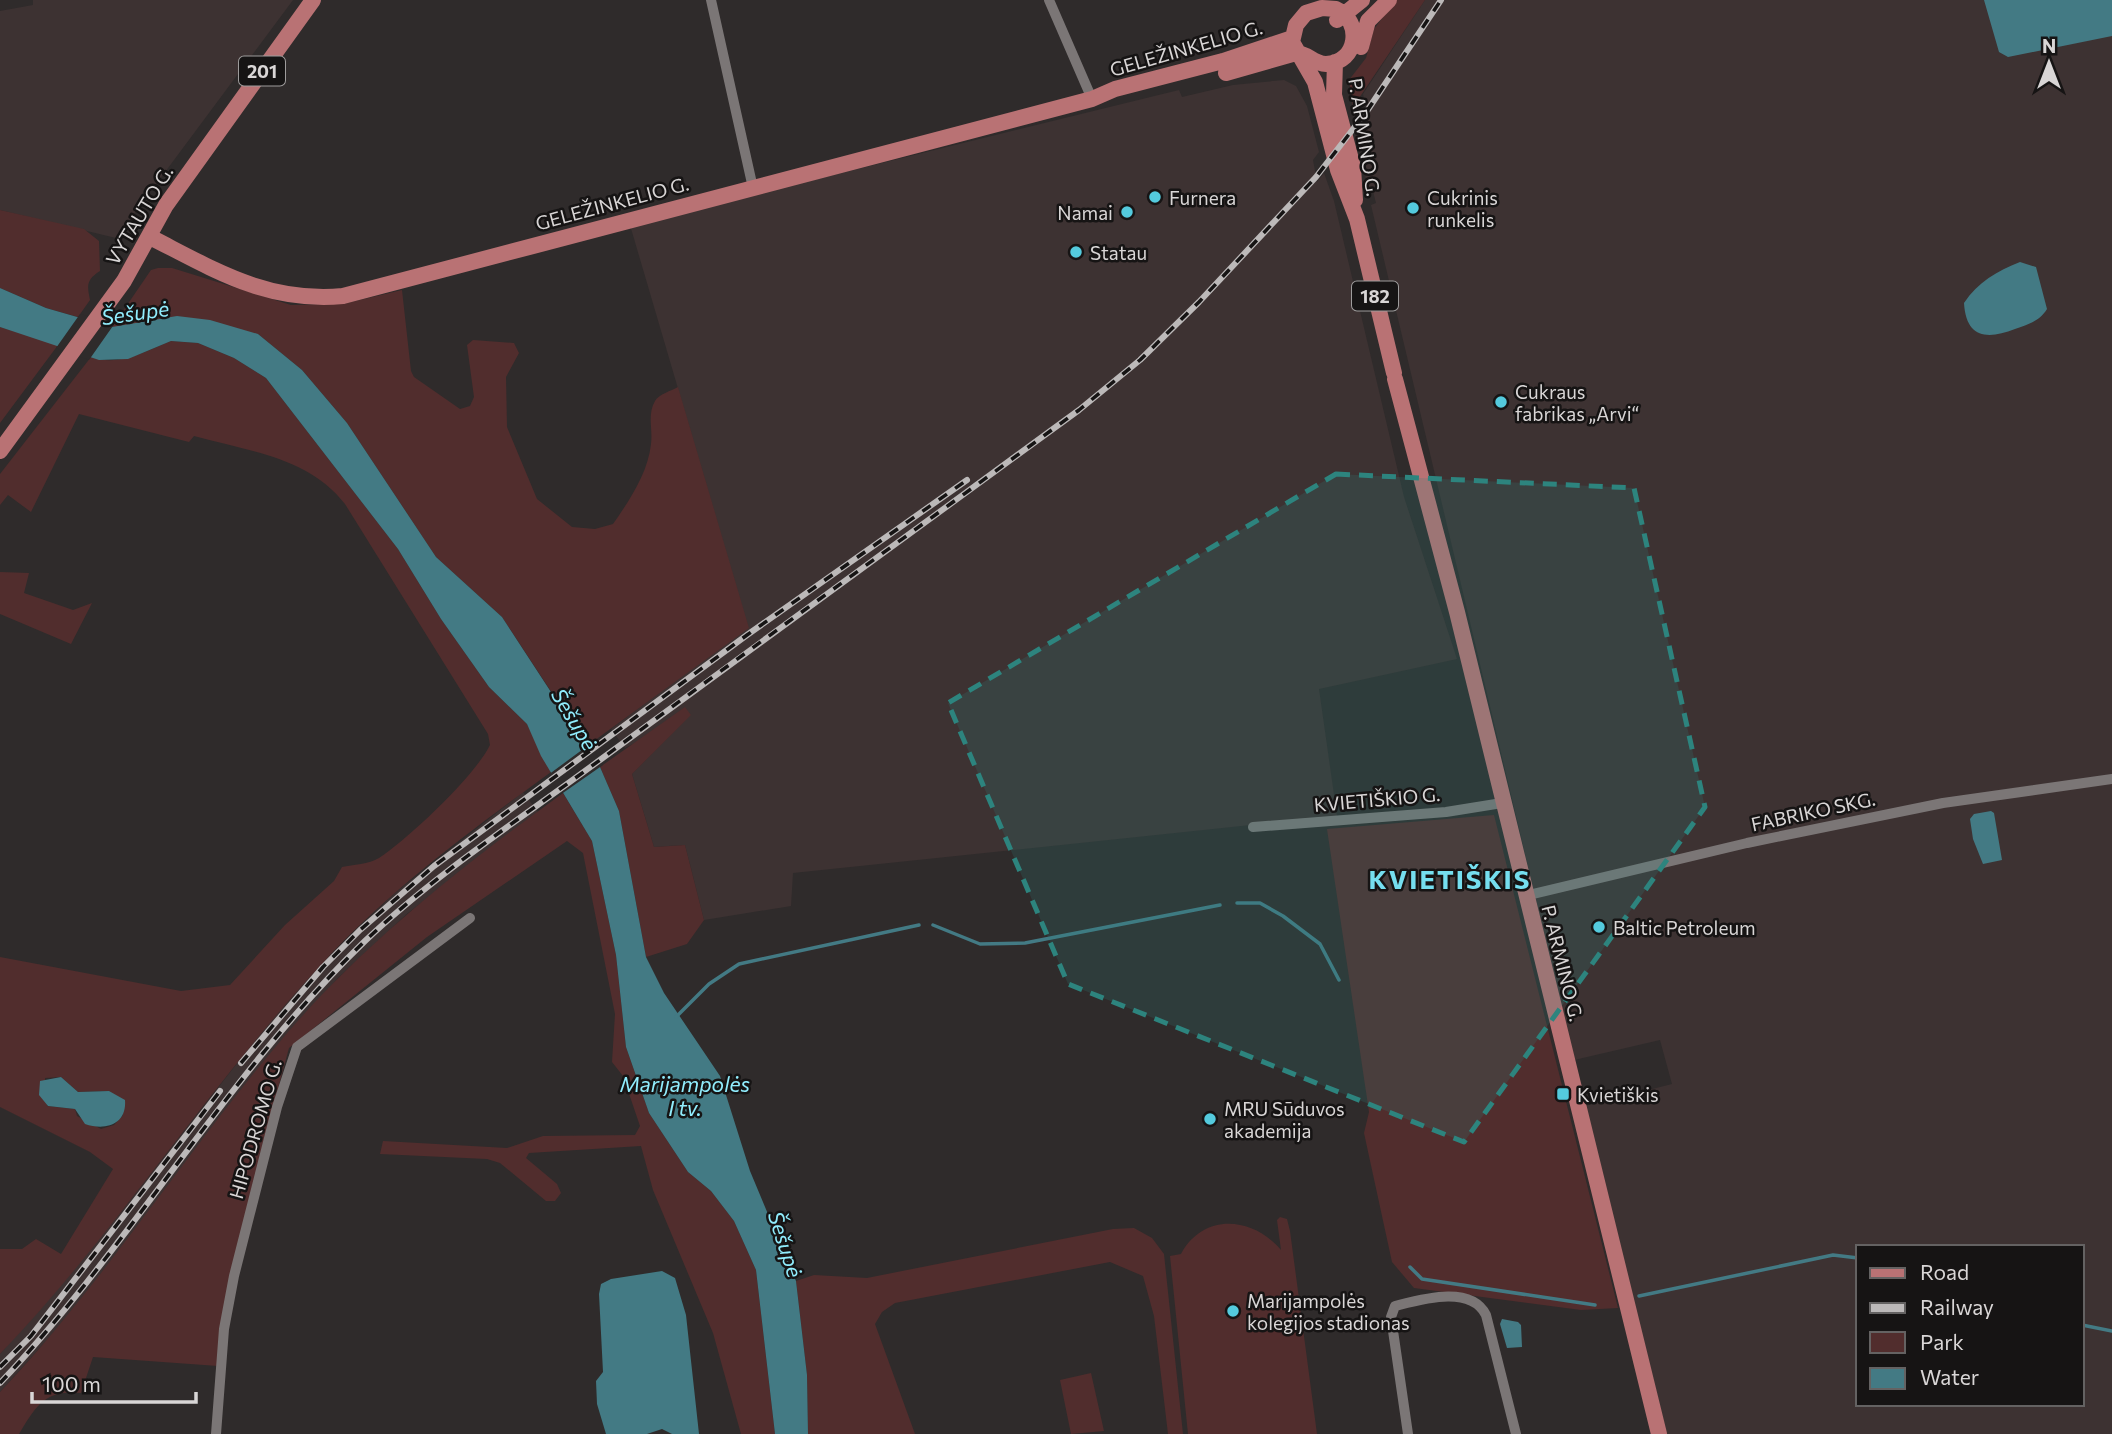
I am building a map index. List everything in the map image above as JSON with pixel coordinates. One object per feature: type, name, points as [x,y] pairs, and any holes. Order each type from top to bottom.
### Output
[{"type":"main road","name":"VYTAUTO G.","points":[[0,451],[124,281],[166,205],[313,0]]},
{"type":"main road","points":[[1327,11],[1354,40],[1350,51],[1327,63],[1299,52],[1301,37],[1327,11],[1362,0]]},
{"type":"main road","points":[[1327,11],[1380,0]]},
{"type":"main road","points":[[1333,115],[1343,72],[1360,51],[1368,21],[1389,0]]},
{"type":"main road","name":"GELEŽINKELIO G.","points":[[150,237],[255,287],[293,297],[324,298],[370,290],[1092,99],[1115,89],[1223,61],[1299,52]]},
{"type":"main road","name":"GELEŽINKELIO G.","points":[[1092,99],[1118,99],[1299,52]]},
{"type":"main road","name":"P. ARMINO G.","points":[[1299,52],[1333,115],[1353,167],[1357,219],[1457,612],[1659,1434]]},
{"type":"main road","name":"P. ARMINO G.","points":[[1327,63],[1333,85],[1333,115]]},
{"type":"street","points":[[711,0],[753,188]]},
{"type":"street","points":[[1049,0],[1092,99]]},
{"type":"street","name":"FABRIKO SKG.","points":[[1525,896],[1747,843],[1930,805],[2112,779]]},
{"type":"street","name":"KVIETIŠKIO G.","points":[[1253,827],[1446,812],[1503,803]]},
{"type":"street","name":"HIPODROMO G.","points":[[215,1434],[224,1329],[234,1276],[277,1107],[297,1047],[470,918]]},
{"type":"street","points":[[1408,1434],[1391,1317],[1395,1306],[1465,1296],[1480,1304],[1486,1315],[1516,1434]]},
{"type":"highlighted area","points":[[1336,474],[1634,488],[1705,807],[1464,1142],[1068,984],[948,703]]},
{"type":"shaded area","points":[[33,0],[293,0],[116,238],[0,210],[0,11],[33,5]]},
{"type":"shaded area","points":[[1425,0],[2112,0],[2112,1434],[1667,1434],[1585,1106],[1672,1084],[1660,1040],[1574,1060],[1371,205],[1376,203],[1373,191],[1368,192],[1358,129],[1368,116],[1363,94]]},
{"type":"shaded area","points":[[1284,80],[1296,86],[1307,106],[1319,152],[1313,160],[1317,182],[1324,173],[1334,201],[1404,497],[1457,659],[1319,689],[1337,816],[793,873],[791,906],[704,920],[685,845],[654,847],[632,774],[690,715],[625,748],[611,729],[748,627],[630,225],[1179,90],[1182,97],[1233,85]]},
{"type":"shaded area","points":[[523,792],[538,812],[534,817],[408,913],[338,978],[251,1079],[75,1309],[0,1392],[0,1354],[121,1212],[263,1030],[321,964],[395,893]]},
{"type":"green space","points":[[1396,0],[1425,0],[1353,107],[1349,80],[1366,58],[1374,29]]},
{"type":"green space","points":[[0,210],[84,229],[99,241],[100,271],[90,280],[90,300],[78,317],[46,308],[0,288]]},
{"type":"green space","points":[[172,268],[291,305],[343,304],[402,290],[411,371],[414,377],[460,409],[470,406],[474,397],[467,345],[473,340],[514,343],[519,353],[506,377],[507,427],[537,499],[572,527],[595,529],[613,524],[646,466],[651,444],[651,412],[655,401],[678,387],[749,628],[587,746],[502,617],[436,557],[347,423],[302,370],[258,334],[112,327],[151,270]]},
{"type":"green space","points":[[0,327],[58,345],[0,423]]},
{"type":"green space","points":[[171,341],[198,343],[234,358],[266,378],[398,549],[441,619],[489,687],[527,724],[551,772],[401,888],[320,966],[238,1062],[83,1260],[0,1354],[0,1249],[22,1249],[36,1239],[61,1254],[113,1169],[90,1152],[0,1107],[0,957],[181,991],[230,985],[285,925],[334,881],[342,867],[379,858],[423,822],[470,773],[490,745],[488,734],[345,504],[330,488],[296,466],[256,452],[194,436],[189,442],[79,414],[31,512],[8,495],[0,505],[0,474],[91,357],[101,360],[122,359]],"holes":[[[61,1077],[78,1092],[109,1091],[123,1115],[114,1125],[101,1129],[77,1116],[75,1109],[47,1106],[45,1078]]]},
{"type":"green space","points":[[0,572],[29,573],[24,593],[73,610],[92,603],[71,644],[0,614]]},
{"type":"green space","points":[[685,707],[691,715],[632,774],[654,847],[685,845],[704,920],[687,944],[646,957],[619,811],[600,767]]},
{"type":"green space","points":[[563,793],[592,841],[616,955],[626,1047],[649,1113],[688,1172],[711,1191],[734,1221],[756,1270],[775,1434],[741,1434],[713,1333],[653,1190],[641,1146],[529,1153],[526,1158],[557,1184],[561,1193],[555,1201],[546,1201],[500,1163],[487,1159],[380,1154],[383,1141],[507,1148],[543,1136],[635,1135],[640,1126],[623,1076],[612,1062],[615,1014],[583,853],[567,841],[427,937],[289,1048],[261,1151],[218,1366],[93,1357],[81,1393],[69,1392],[50,1397],[31,1415],[19,1434],[0,1434],[0,1392],[76,1305],[251,1076],[288,1032],[384,935],[490,847]]},
{"type":"green space","points":[[1494,815],[1618,1308],[1581,1310],[1414,1288],[1392,1262],[1364,1133],[1369,1112],[1327,829]]},
{"type":"green space","name":"Marijampolės kolegijos stadionas","points":[[1280,1217],[1287,1219],[1290,1231],[1317,1434],[1188,1434],[1170,1256],[1181,1254],[1202,1231],[1229,1224],[1257,1231],[1281,1250],[1277,1220]]},
{"type":"green space","points":[[1134,1228],[1152,1238],[1164,1254],[1183,1434],[1168,1434],[1154,1316],[1143,1276],[1110,1262],[895,1303],[882,1312],[875,1324],[915,1434],[808,1434],[807,1375],[796,1281],[814,1275],[867,1278],[1113,1229]]},
{"type":"green space","points":[[1091,1373],[1104,1431],[1071,1434],[1060,1380]]},
{"type":"water","points":[[1984,0],[2112,0],[2112,36],[2008,57],[1999,52]]},
{"type":"water","points":[[2020,262],[2036,267],[2047,309],[2033,322],[2005,332],[1987,335],[1974,330],[1966,315],[1964,303],[1975,289],[1989,278]]},
{"type":"water","name":"Marijampolės I tv.","points":[[0,288],[46,308],[112,327],[177,316],[210,320],[258,334],[302,370],[347,423],[436,557],[502,617],[600,767],[619,811],[646,957],[664,993],[720,1076],[750,1171],[796,1281],[807,1375],[808,1434],[775,1434],[756,1270],[734,1221],[711,1191],[688,1172],[649,1113],[626,1047],[616,955],[592,841],[541,756],[527,724],[489,687],[441,619],[398,549],[266,378],[234,358],[198,343],[171,341],[128,359],[99,360],[0,327]]},
{"type":"water","points":[[1991,811],[1994,813],[2002,860],[1983,864],[1973,839],[1970,819],[1974,814]]},
{"type":"water","points":[[61,1077],[78,1092],[109,1091],[125,1100],[122,1115],[113,1124],[100,1127],[85,1124],[75,1109],[48,1106],[39,1095],[40,1081]]},
{"type":"water","points":[[662,1271],[675,1278],[686,1315],[699,1434],[672,1434],[662,1429],[647,1434],[606,1434],[597,1404],[596,1381],[603,1372],[599,1294],[601,1284],[611,1279]]},
{"type":"water","points":[[1502,1319],[1521,1325],[1522,1347],[1507,1348],[1500,1324]]},
{"type":"pier","points":[[80,314],[115,323],[89,360],[56,348]]},
{"type":"pier","points":[[590,744],[603,765],[560,795],[548,775]]},
{"type":"waterway","points":[[1237,903],[1260,903],[1283,916],[1320,944],[1339,980]]},
{"type":"waterway","points":[[933,925],[980,944],[1025,943],[1220,905]]},
{"type":"waterway","points":[[676,1017],[709,984],[739,964],[919,925]]},
{"type":"waterway","points":[[1639,1296],[1833,1255],[1856,1258]]},
{"type":"waterway","points":[[1410,1267],[1422,1279],[1595,1305]]},
{"type":"waterway","points":[[2084,1325],[2112,1331]]},
{"type":"railway","points":[[0,1383],[48,1330],[93,1274],[268,1047],[315,992],[365,941],[421,892],[482,846],[1079,410],[1140,360],[1199,302],[1316,177],[1367,111],[1441,0]]},
{"type":"railway","points":[[241,1063],[323,967],[360,930],[434,866],[747,635],[967,480]]},
{"type":"railway","points":[[0,1367],[31,1336],[220,1091]]},
{"type":"place","name":"Furnera","points":[[1155,197]]},
{"type":"place","name":"Cukrinis runkelis","points":[[1413,208]]},
{"type":"place","name":"Namai","points":[[1127,212]]},
{"type":"place","name":"Statau","points":[[1076,252]]},
{"type":"place","name":"Cukraus fabrikas „Arvi“","points":[[1501,402]]},
{"type":"place","name":"Baltic Petroleum","points":[[1599,927]]},
{"type":"place","name":"Kvietiškis","points":[[1563,1094]]},
{"type":"place","name":"MRU Sūduvos akademija","points":[[1210,1119]]},
{"type":"place","name":"Marijampolės kolegijos stadionas","points":[[1233,1311]]},
{"type":"district","name":"KVIETIŠKIS","points":[[1450,878]]},
{"type":"water label","name":"Šešupė","points":[[135,312]]},
{"type":"water label","name":"Šešupė","points":[[575,719]]},
{"type":"water label","name":"Šešupė","points":[[786,1244]]}]
